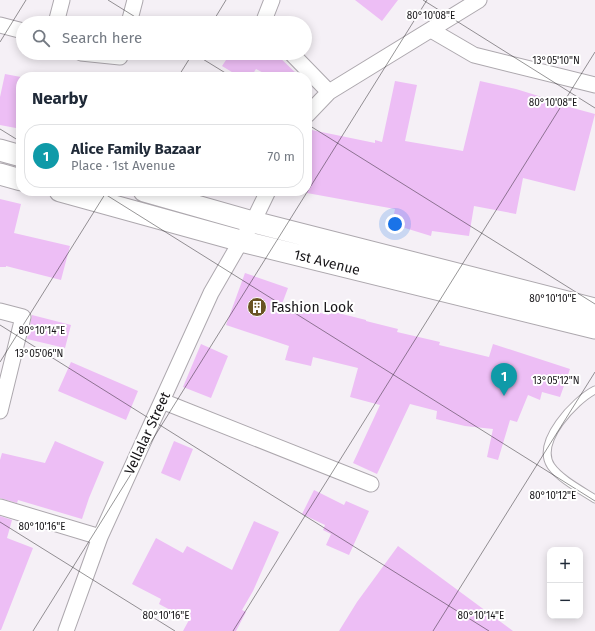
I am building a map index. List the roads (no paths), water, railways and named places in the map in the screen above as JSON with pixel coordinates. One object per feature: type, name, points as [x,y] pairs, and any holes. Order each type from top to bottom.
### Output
[{"type":"main road","points":[[0,150],[16,155]]},
{"type":"main road","points":[[0,174],[16,179]]},
{"type":"main road","name":"1st Avenue","points":[[78,196],[241,241],[595,328]]},
{"type":"main road","name":"1st Avenue","points":[[162,196],[253,222],[595,309]]},
{"type":"street","points":[[58,16],[62,0]]},
{"type":"street","points":[[131,16],[135,0]]},
{"type":"street","points":[[266,16],[272,0]]},
{"type":"street","points":[[312,109],[329,92],[479,0]]},
{"type":"street","points":[[0,24],[16,29]]},
{"type":"street","points":[[431,30],[474,55],[595,85]]},
{"type":"street","points":[[298,60],[310,72]]},
{"type":"street","points":[[312,75],[329,92]]},
{"type":"street","name":"Vellalar Street","points":[[66,631],[100,536],[211,293],[253,222],[266,196]]},
{"type":"street","points":[[0,311],[23,317],[0,411]]},
{"type":"street","points":[[162,401],[371,484]]},
{"type":"street","points":[[0,507],[100,536]]},
{"type":"lane","points":[[595,390],[589,393],[571,409],[559,424],[550,440],[546,453],[550,465],[557,474],[595,499]]},
{"type":"place","name":"Fashion Look","points":[[257,307]]},
{"type":"place","name":"Alice Family Bazaar","points":[[504,396]]}]
